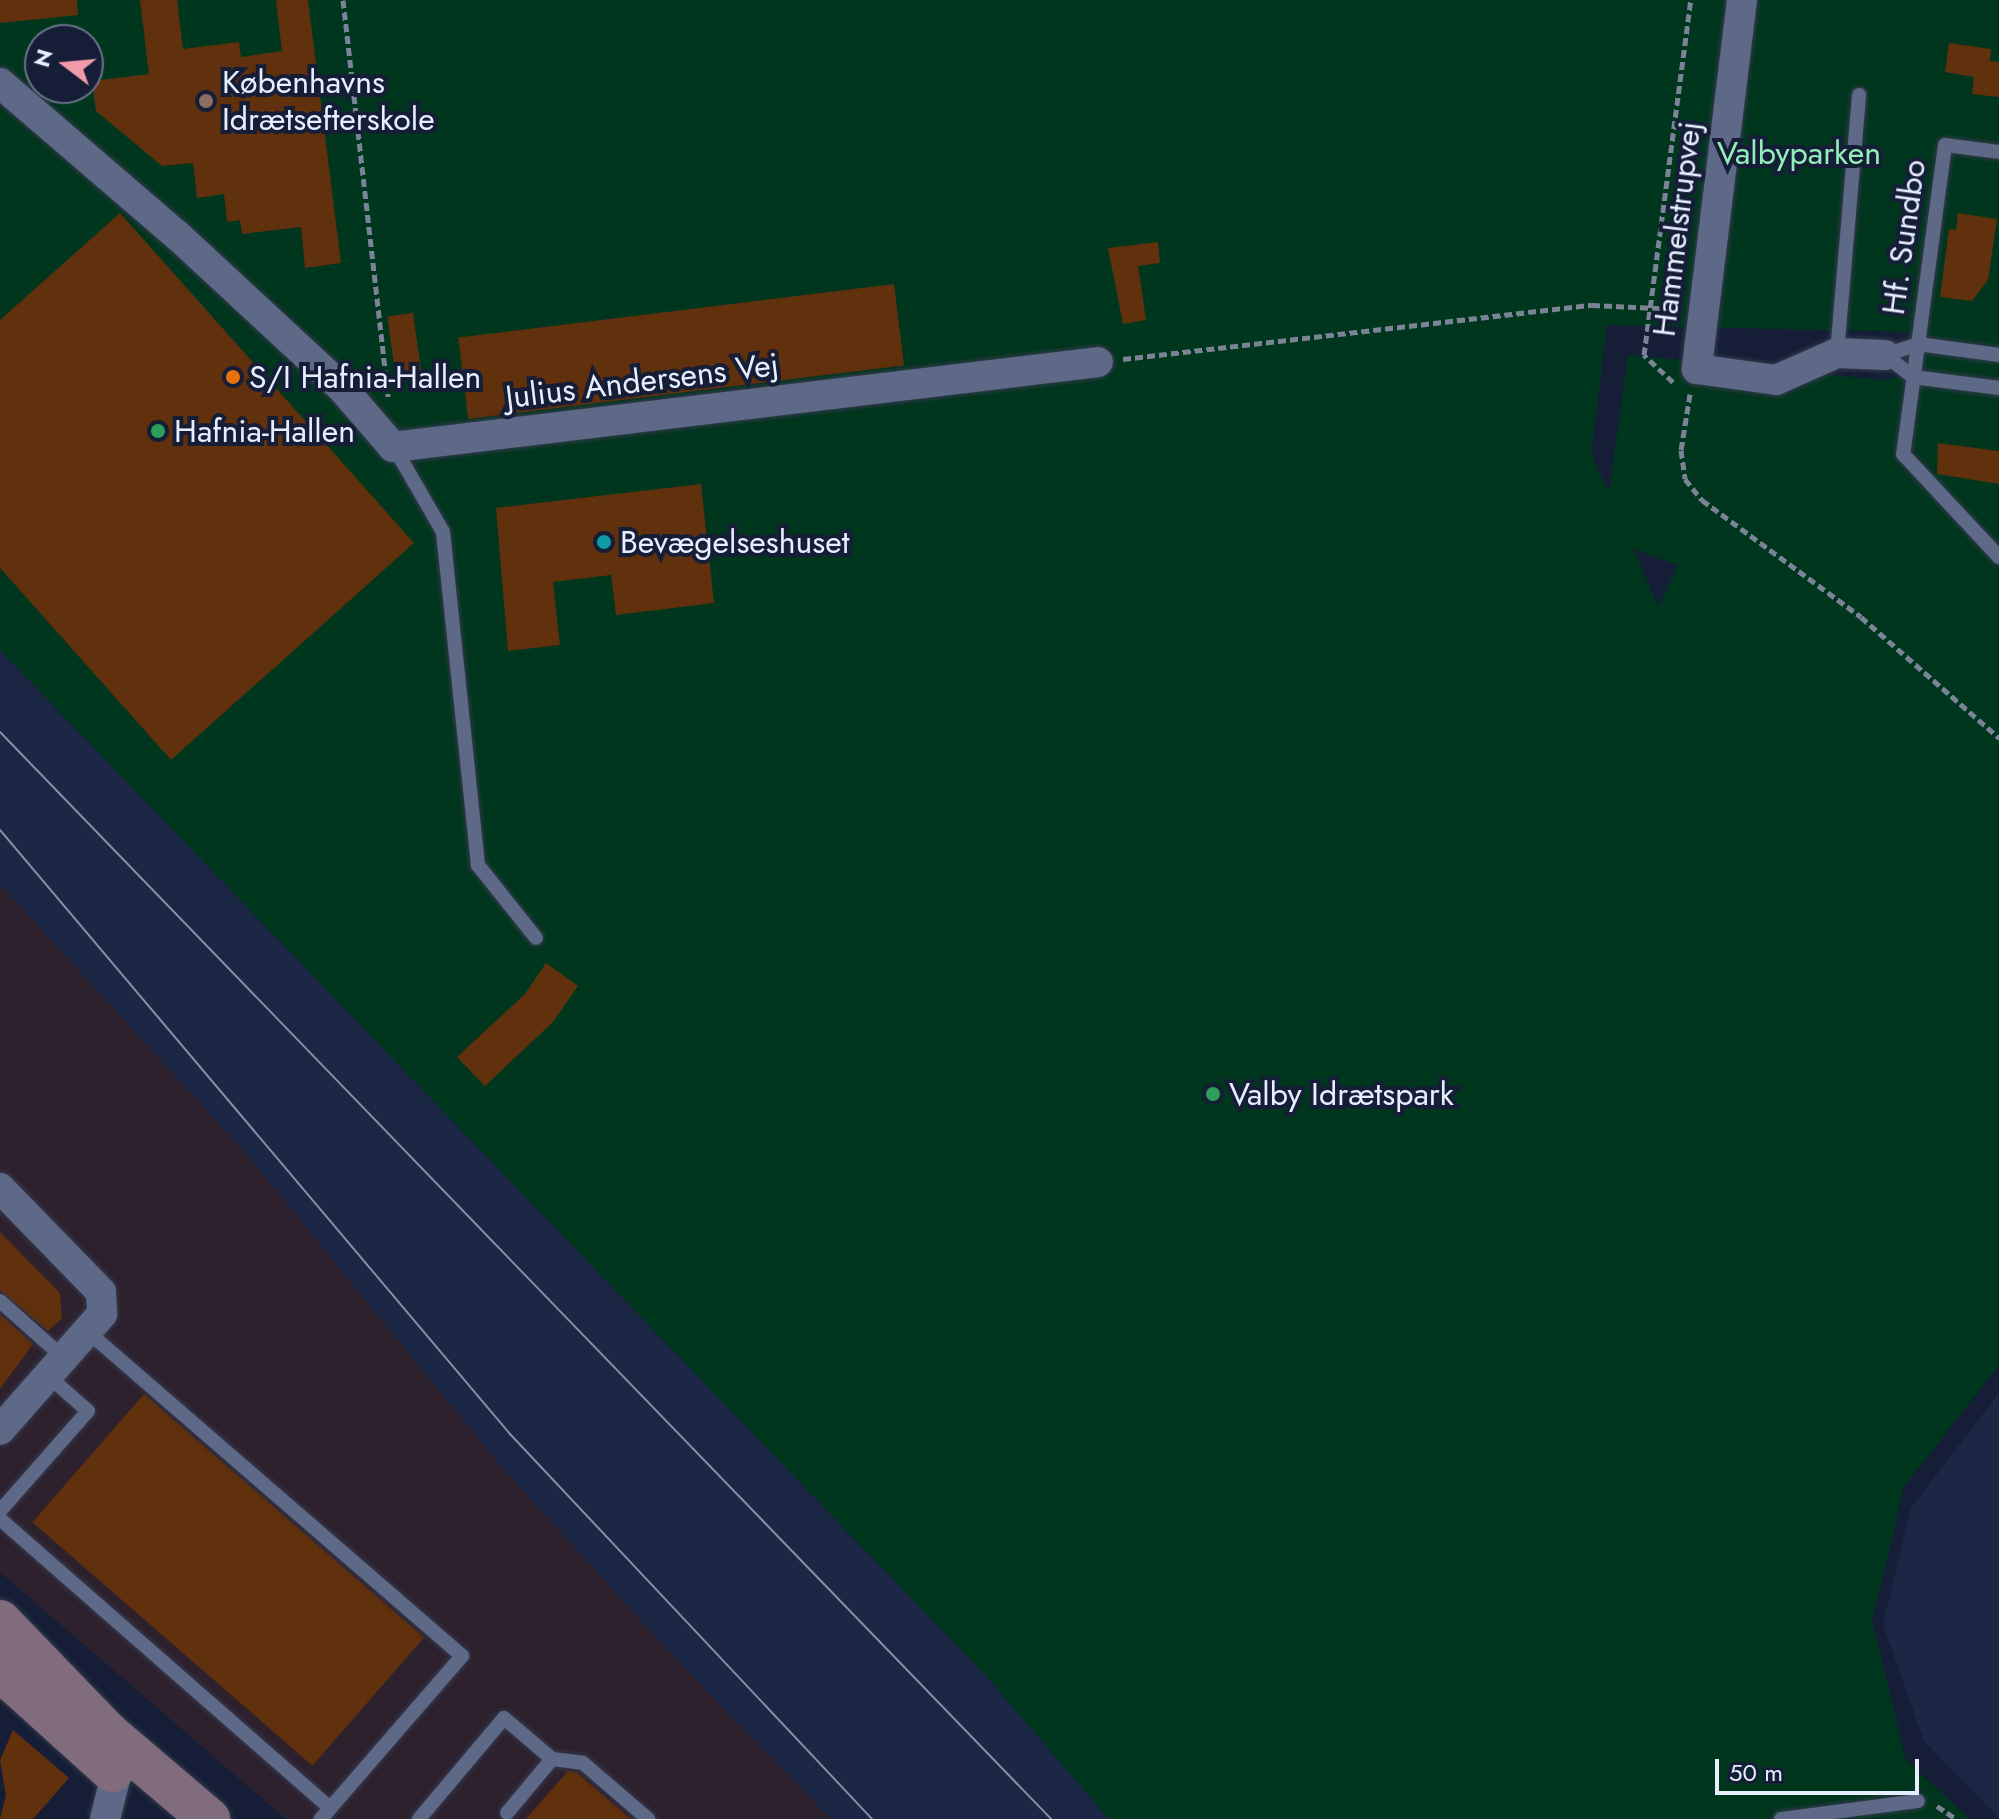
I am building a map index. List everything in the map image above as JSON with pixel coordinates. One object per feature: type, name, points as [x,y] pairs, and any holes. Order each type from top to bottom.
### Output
[{"type":"main road","points":[[0,1621],[168,1819]]},
{"type":"main road","points":[[0,1670],[124,1764],[209,1819]]},
{"type":"street","name":"Hammelstrupvej","points":[[1742,0],[1694,379],[1776,380],[1837,353],[1885,355]]},
{"type":"street","points":[[0,83],[190,247],[393,447]]},
{"type":"street","name":"Julius Andersens Vej","points":[[393,447],[1098,362]]},
{"type":"street","points":[[0,1188],[101,1292],[102,1314],[0,1430]]},
{"type":"street","points":[[105,1819],[124,1764]]},
{"type":"lane","points":[[1837,353],[1859,95]]},
{"type":"lane","name":"Hf. Sundbo","points":[[1999,152],[1945,145],[1903,454],[1999,557]]},
{"type":"lane","name":"Hf. Sundbo","points":[[1885,355],[1918,344],[1999,355]]},
{"type":"lane","name":"Hf. Sundbo","points":[[1885,355],[1913,377]]},
{"type":"lane","points":[[1913,377],[1999,388]]},
{"type":"lane","points":[[393,447],[443,532],[478,865],[536,938]]},
{"type":"lane","points":[[0,1301],[56,1367],[88,1411],[0,1511]]},
{"type":"lane","points":[[0,1519],[325,1814],[462,1656],[87,1331]]},
{"type":"lane","points":[[419,1819],[504,1718],[552,1759],[583,1763],[648,1819]]},
{"type":"lane","points":[[507,1813],[552,1759]]},
{"type":"lane","points":[[1781,1819],[1918,1801]]},
{"type":"path","points":[[343,0],[393,447]]},
{"type":"path","points":[[1691,0],[1650,307],[1650,367],[1694,379],[1681,450],[1685,479],[1702,500],[1861,617],[1999,738]]},
{"type":"path","points":[[1098,362],[1562,308],[1650,307],[1703,311]]},
{"type":"shaded area","points":[[0,650],[988,1678],[1109,1819],[831,1819],[673,1656],[499,1464],[245,1152],[0,884]]},
{"type":"shaded area","points":[[0,884],[245,1152],[499,1464],[831,1819],[286,1819],[0,1572]]},
{"type":"shaded area","points":[[1999,1393],[1999,1818],[1924,1741],[1883,1625],[1911,1508]]},
{"type":"green space","name":"Valby Idrætspark","points":[[0,0],[1999,0],[1999,1365],[1904,1487],[1872,1622],[1906,1760],[1970,1819],[1109,1819],[988,1678],[0,650]],"holes":[[[1607,325],[1910,332],[1901,376],[1884,380],[1628,355],[1609,493],[1591,454]],[[1633,549],[1678,565],[1659,605],[1658,605]]]},
{"type":"building","points":[[0,0],[77,0],[78,15],[0,23]]},
{"type":"building","points":[[140,0],[177,0],[183,49],[239,42],[241,57],[282,51],[276,0],[308,0],[341,263],[305,268],[301,227],[242,234],[240,220],[227,222],[224,194],[197,198],[193,163],[162,166],[96,111],[95,104],[104,104],[104,80],[149,74]]},
{"type":"building","points":[[1949,43],[1991,49],[1990,61],[1999,62],[1999,97],[1972,94],[1974,77],[1945,72]]},
{"type":"building","name":"Hafnia-Hallen","points":[[120,213],[414,543],[171,760],[0,568],[0,320]]},
{"type":"building","points":[[1958,213],[1997,219],[1988,280],[1972,301],[1940,297],[1949,229],[1956,230]]},
{"type":"building","points":[[1158,242],[1160,263],[1138,266],[1146,320],[1123,324],[1108,248]]},
{"type":"building","points":[[894,284],[904,365],[468,419],[458,338]]},
{"type":"building","points":[[413,313],[421,371],[395,375],[387,317]]},
{"type":"building","points":[[1938,443],[1999,451],[1999,484],[1937,474]]},
{"type":"building","name":"Bevægelseshuset","points":[[701,484],[714,603],[616,615],[611,575],[553,582],[560,645],[508,651],[496,508]]},
{"type":"building","points":[[546,963],[578,986],[553,1022],[485,1086],[457,1057],[525,994]]},
{"type":"building","points":[[0,1232],[60,1293],[62,1318],[48,1331],[0,1291]]},
{"type":"building","points":[[0,1314],[33,1344],[0,1389]]},
{"type":"building","points":[[144,1394],[424,1637],[312,1766],[32,1522]]},
{"type":"building","points":[[13,1730],[69,1778],[33,1819],[0,1819],[6,1795],[0,1760]]},
{"type":"building","points":[[568,1771],[576,1772],[631,1819],[526,1819]]},
{"type":"tram line","points":[[0,732],[1051,1819]]},
{"type":"tram line","points":[[0,830],[510,1434],[872,1819]]},
{"type":"place","name":"Københavns Idrætsefterskole","points":[[206,101]]},
{"type":"place","name":"S/I Hafnia-Hallen","points":[[233,377]]},
{"type":"place","name":"Hafnia-Hallen","points":[[158,431]]},
{"type":"place","name":"Bevægelseshuset","points":[[604,542]]},
{"type":"place","name":"Valby Idrætspark","points":[[1213,1094]]},
{"type":"park label","name":"Valbyparken","points":[[1799,153]]}]
